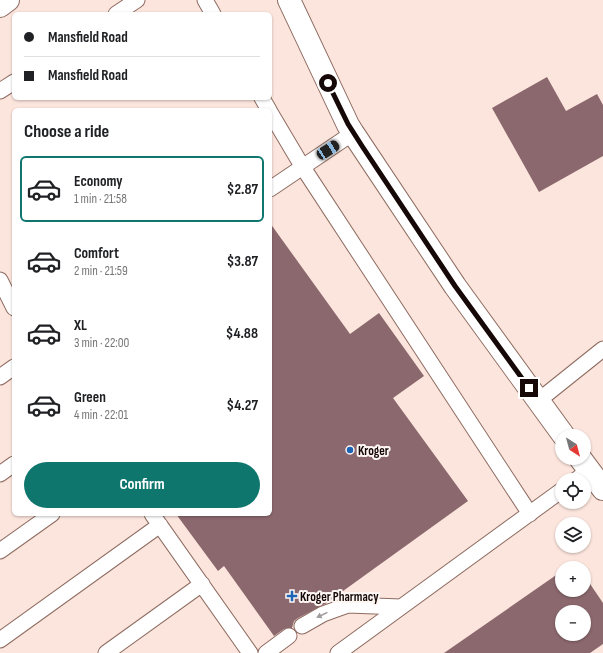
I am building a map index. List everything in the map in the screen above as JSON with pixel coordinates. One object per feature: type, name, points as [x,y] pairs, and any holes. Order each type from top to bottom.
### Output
[{"type":"street","points":[[0,6],[8,0]]},
{"type":"street","points":[[290,0],[353,133],[455,286],[559,429]]},
{"type":"street","points":[[582,470],[603,489]]},
{"type":"lane","points":[[119,12],[137,0]]},
{"type":"lane","points":[[205,0],[212,12]]},
{"type":"lane","points":[[0,91],[12,83]]},
{"type":"lane","points":[[272,114],[302,166],[530,514]]},
{"type":"lane","points":[[272,188],[353,133]]},
{"type":"lane","points":[[0,280],[12,304]]},
{"type":"lane","points":[[538,401],[603,349]]},
{"type":"lane","points":[[0,376],[12,368]]},
{"type":"lane","points":[[0,474],[12,465]]},
{"type":"lane","points":[[338,653],[555,495]]},
{"type":"lane","points":[[0,551],[49,516]]},
{"type":"lane","points":[[0,640],[156,520],[250,653]]},
{"type":"lane","points":[[106,653],[202,584]]},
{"type":"lane","points":[[302,626],[323,614],[348,605],[401,607]]},
{"type":"lane","points":[[266,653],[288,636]]},
{"type":"building","points":[[547,77],[566,111],[597,94],[603,105],[603,156],[539,192],[492,108]]},
{"type":"building","name":"Kroger","points":[[272,226],[350,334],[379,313],[424,376],[393,398],[468,501],[325,604],[298,618],[294,621],[292,628],[284,629],[274,636],[224,566],[218,571],[177,516],[272,516]]},
{"type":"building","points":[[555,576],[555,597],[591,597],[591,585],[603,603],[603,644],[590,653],[444,653]]},
{"type":"place","name":"Kroger","points":[[350,450]]},
{"type":"place","name":"Kroger Pharmacy","points":[[292,596]]},
{"type":"route","points":[[328,83],[348,124],[362,146],[455,286],[529,388]]}]
